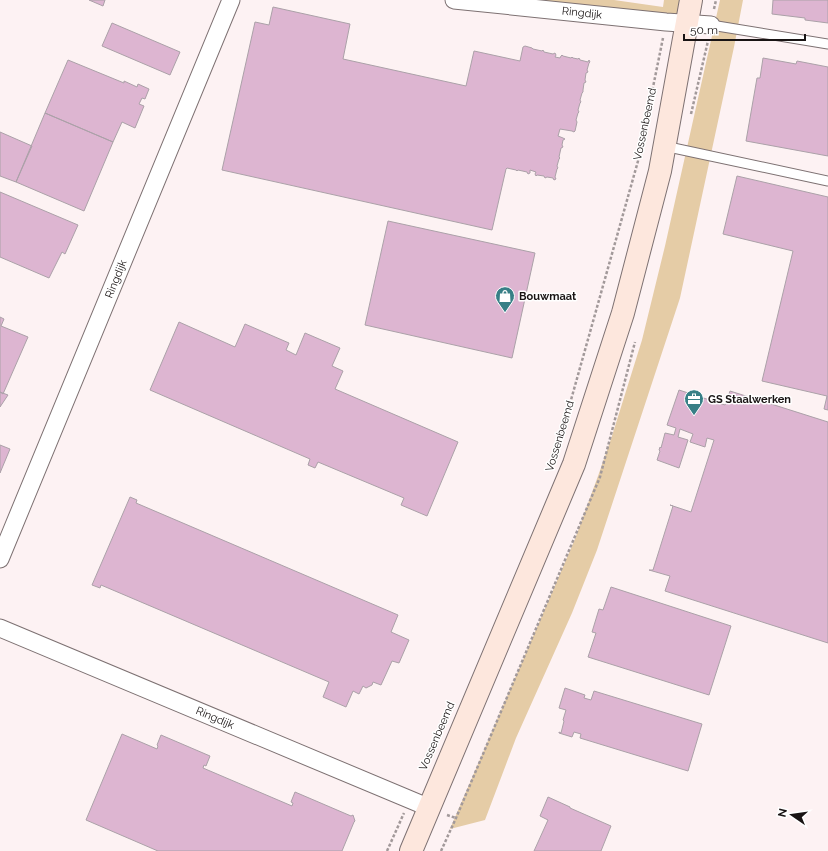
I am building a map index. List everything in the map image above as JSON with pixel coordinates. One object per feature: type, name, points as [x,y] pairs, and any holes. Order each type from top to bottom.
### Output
[{"type":"main road","name":"Vossenbeemd","points":[[411,851],[420,804],[574,464],[623,313],[660,171],[664,146],[676,23],[691,0]]},
{"type":"street","name":"Ringdijk","points":[[0,559],[231,0]]},
{"type":"street","name":"Ringdijk","points":[[454,0],[676,23]]},
{"type":"street","points":[[676,23],[711,25]]},
{"type":"street","name":"Ringdijk","points":[[0,628],[420,804]]},
{"type":"lane","points":[[711,25],[828,44]]},
{"type":"lane","points":[[664,146],[828,181]]},
{"type":"path","name":"Vossenbeemd","points":[[554,460],[676,23]]},
{"type":"path","points":[[387,851],[420,804]]},
{"type":"shaded area","points":[[498,0],[614,0],[663,7],[664,0],[682,0],[679,16]]},
{"type":"shaded area","points":[[720,0],[743,0],[680,298],[597,550],[572,613],[516,738],[485,820],[450,829],[575,539],[611,439],[642,340],[665,246]]},
{"type":"building","points":[[89,0],[105,0],[103,6]]},
{"type":"building","points":[[773,0],[828,0],[828,23],[805,20],[805,18],[772,14]]},
{"type":"building","points":[[273,7],[350,24],[343,59],[466,86],[474,51],[520,61],[523,47],[525,46],[543,50],[544,52],[555,53],[555,57],[560,58],[562,55],[571,58],[579,58],[580,60],[588,62],[589,60],[590,62],[587,70],[588,72],[586,73],[586,82],[584,83],[580,100],[581,102],[578,110],[579,112],[576,120],[575,131],[560,129],[558,136],[565,139],[563,140],[563,147],[561,148],[555,177],[556,179],[554,180],[553,178],[545,178],[544,176],[536,176],[536,172],[530,170],[530,173],[528,174],[527,172],[507,168],[492,230],[222,170],[255,22],[269,25]]},
{"type":"building","points":[[112,23],[180,52],[170,75],[102,46]]},
{"type":"building","points":[[763,58],[796,64],[797,61],[828,67],[828,156],[746,141],[757,78],[760,78]]},
{"type":"building","points":[[68,60],[124,83],[124,81],[137,87],[138,84],[149,89],[145,99],[142,98],[139,104],[144,106],[135,128],[122,122],[113,142],[45,113]]},
{"type":"building","points":[[45,113],[113,142],[84,211],[16,182]]},
{"type":"building","points":[[0,132],[32,146],[16,182],[0,176]]},
{"type":"building","points":[[737,176],[828,197],[828,410],[824,409],[827,396],[762,381],[793,251],[723,234]]},
{"type":"building","points":[[0,192],[78,225],[65,254],[62,252],[49,278],[0,257]]},
{"type":"building","points":[[388,221],[535,253],[512,358],[365,325]]},
{"type":"building","points":[[0,317],[4,319],[1,326],[28,337],[3,394],[0,392]]},
{"type":"building","points":[[179,322],[235,347],[245,324],[289,343],[286,350],[296,355],[305,333],[340,348],[332,366],[343,371],[335,389],[458,442],[427,516],[401,505],[404,498],[318,462],[315,468],[308,465],[310,459],[150,390]]},
{"type":"building","points":[[679,390],[725,405],[730,391],[828,422],[828,643],[665,591],[670,576],[649,570],[653,570],[673,506],[691,512],[714,440],[707,438],[705,447],[690,442],[693,434],[680,429],[678,437],[688,440],[679,468],[657,460],[665,433],[674,435],[676,428],[667,425]]},
{"type":"building","points":[[0,392],[8,395],[0,407]]},
{"type":"building","points":[[0,445],[10,449],[0,473]]},
{"type":"building","points":[[130,497],[137,500],[136,503],[398,615],[391,632],[409,640],[399,663],[392,661],[381,685],[373,682],[372,685],[366,688],[363,686],[359,694],[353,691],[346,707],[323,697],[329,682],[101,585],[100,588],[92,585]]},
{"type":"building","points":[[611,587],[731,626],[709,695],[588,657],[596,633],[592,632],[599,609],[603,610]]},
{"type":"building","points":[[565,688],[585,695],[584,698],[591,700],[594,691],[702,724],[688,771],[580,738],[581,734],[574,732],[572,737],[559,733],[561,733],[566,710],[559,708]]},
{"type":"building","points":[[122,734],[157,749],[161,735],[210,756],[206,766],[204,765],[203,768],[292,806],[293,803],[291,802],[295,792],[351,816],[353,815],[355,821],[342,851],[158,851],[86,820]]},
{"type":"building","points":[[548,797],[611,826],[601,851],[534,851],[548,820],[540,816]]},
{"type":"place","name":"Bouwmaat","points":[[505,313]]},
{"type":"place","name":"GS Staalwerken","points":[[694,416]]}]
